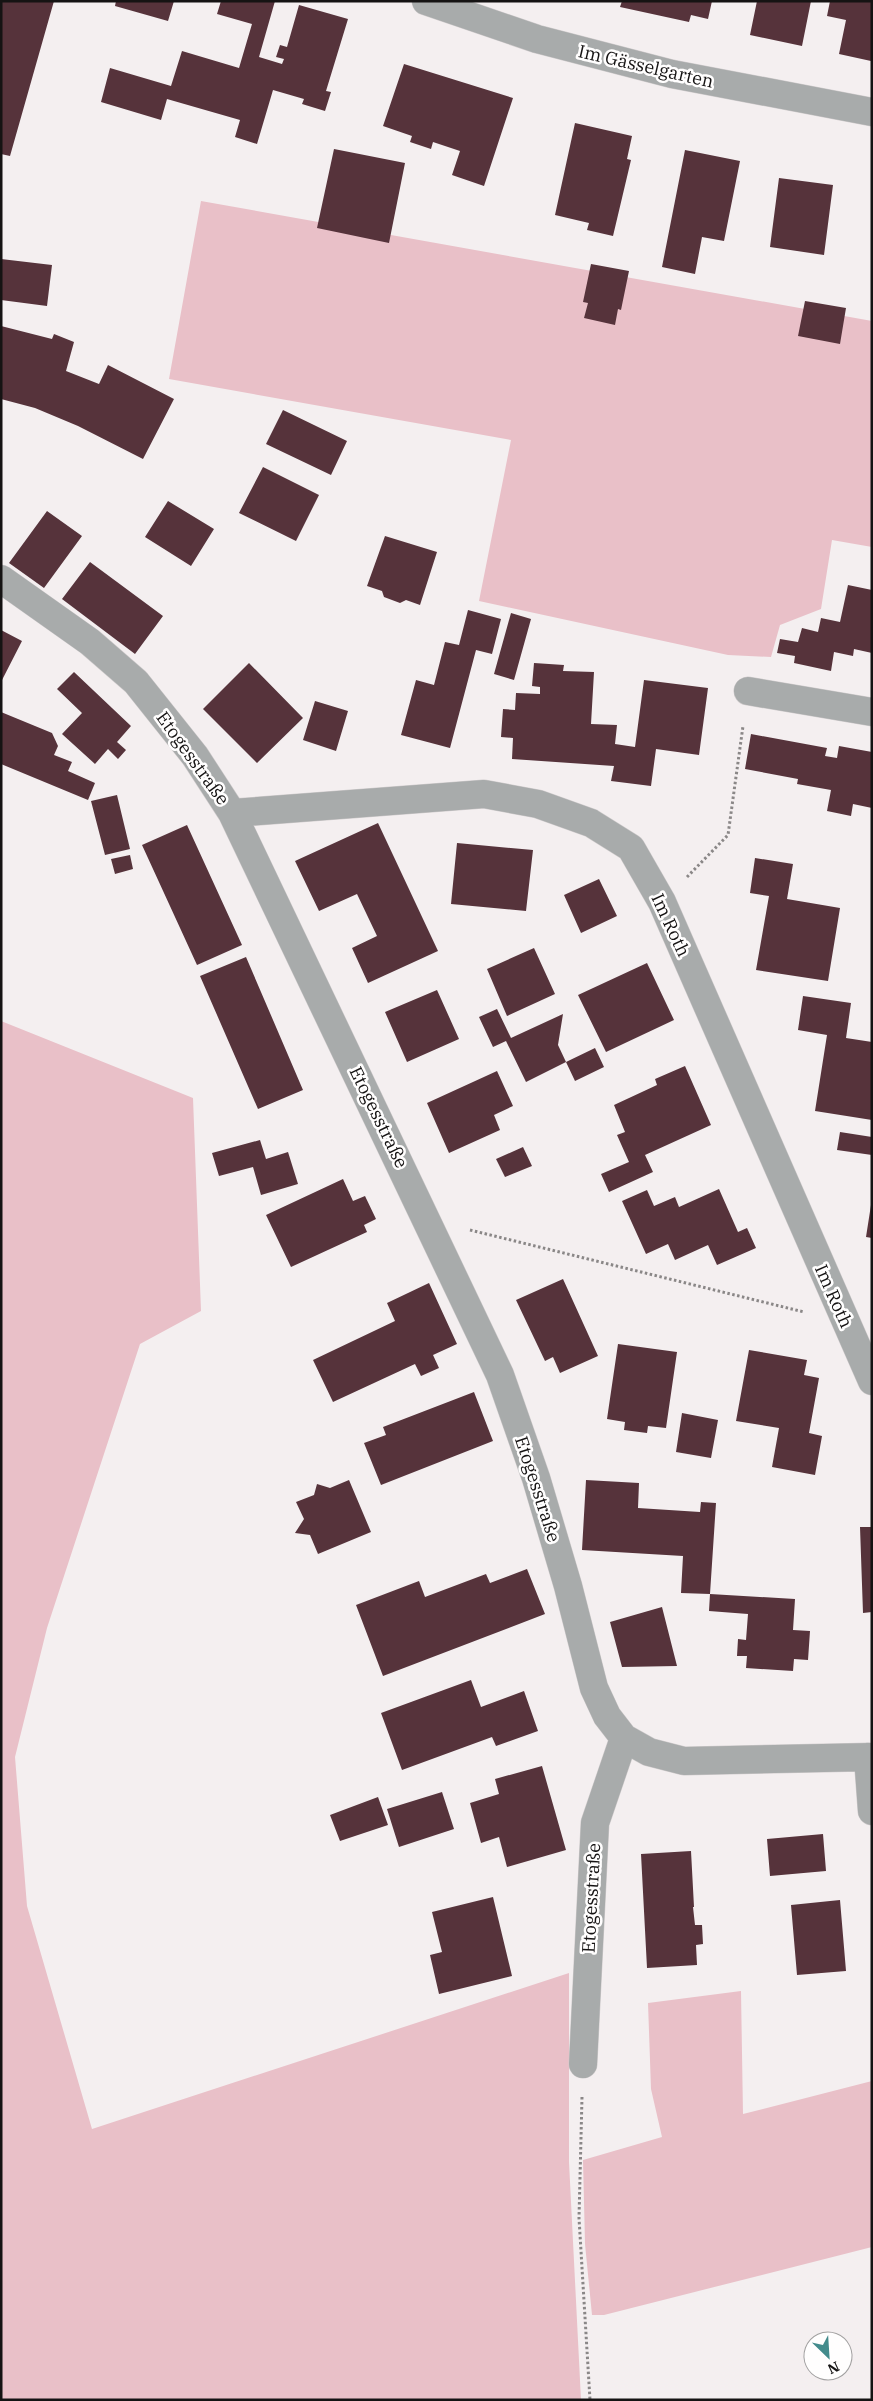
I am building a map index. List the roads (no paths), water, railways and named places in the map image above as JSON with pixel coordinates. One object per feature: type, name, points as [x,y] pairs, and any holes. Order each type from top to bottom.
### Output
[{"type":"street","name":"Im Gässelgarten","points":[[426,1],[537,39],[672,74],[872,112]]},
{"type":"street","name":"Etogesstraße","points":[[1,579],[90,642],[136,682],[195,756],[232,813],[428,1220],[500,1375],[536,1478],[568,1586],[594,1688],[607,1716],[624,1738],[649,1752],[684,1761],[870,1757],[872,1812]]},
{"type":"street","points":[[748,691],[872,712]]},
{"type":"street","name":"Im Roth","points":[[232,813],[484,794],[538,804],[591,823],[631,848],[662,902],[872,1382]]},
{"type":"street","name":"Etogesstraße","points":[[583,2064],[595,1823],[624,1738]]}]
